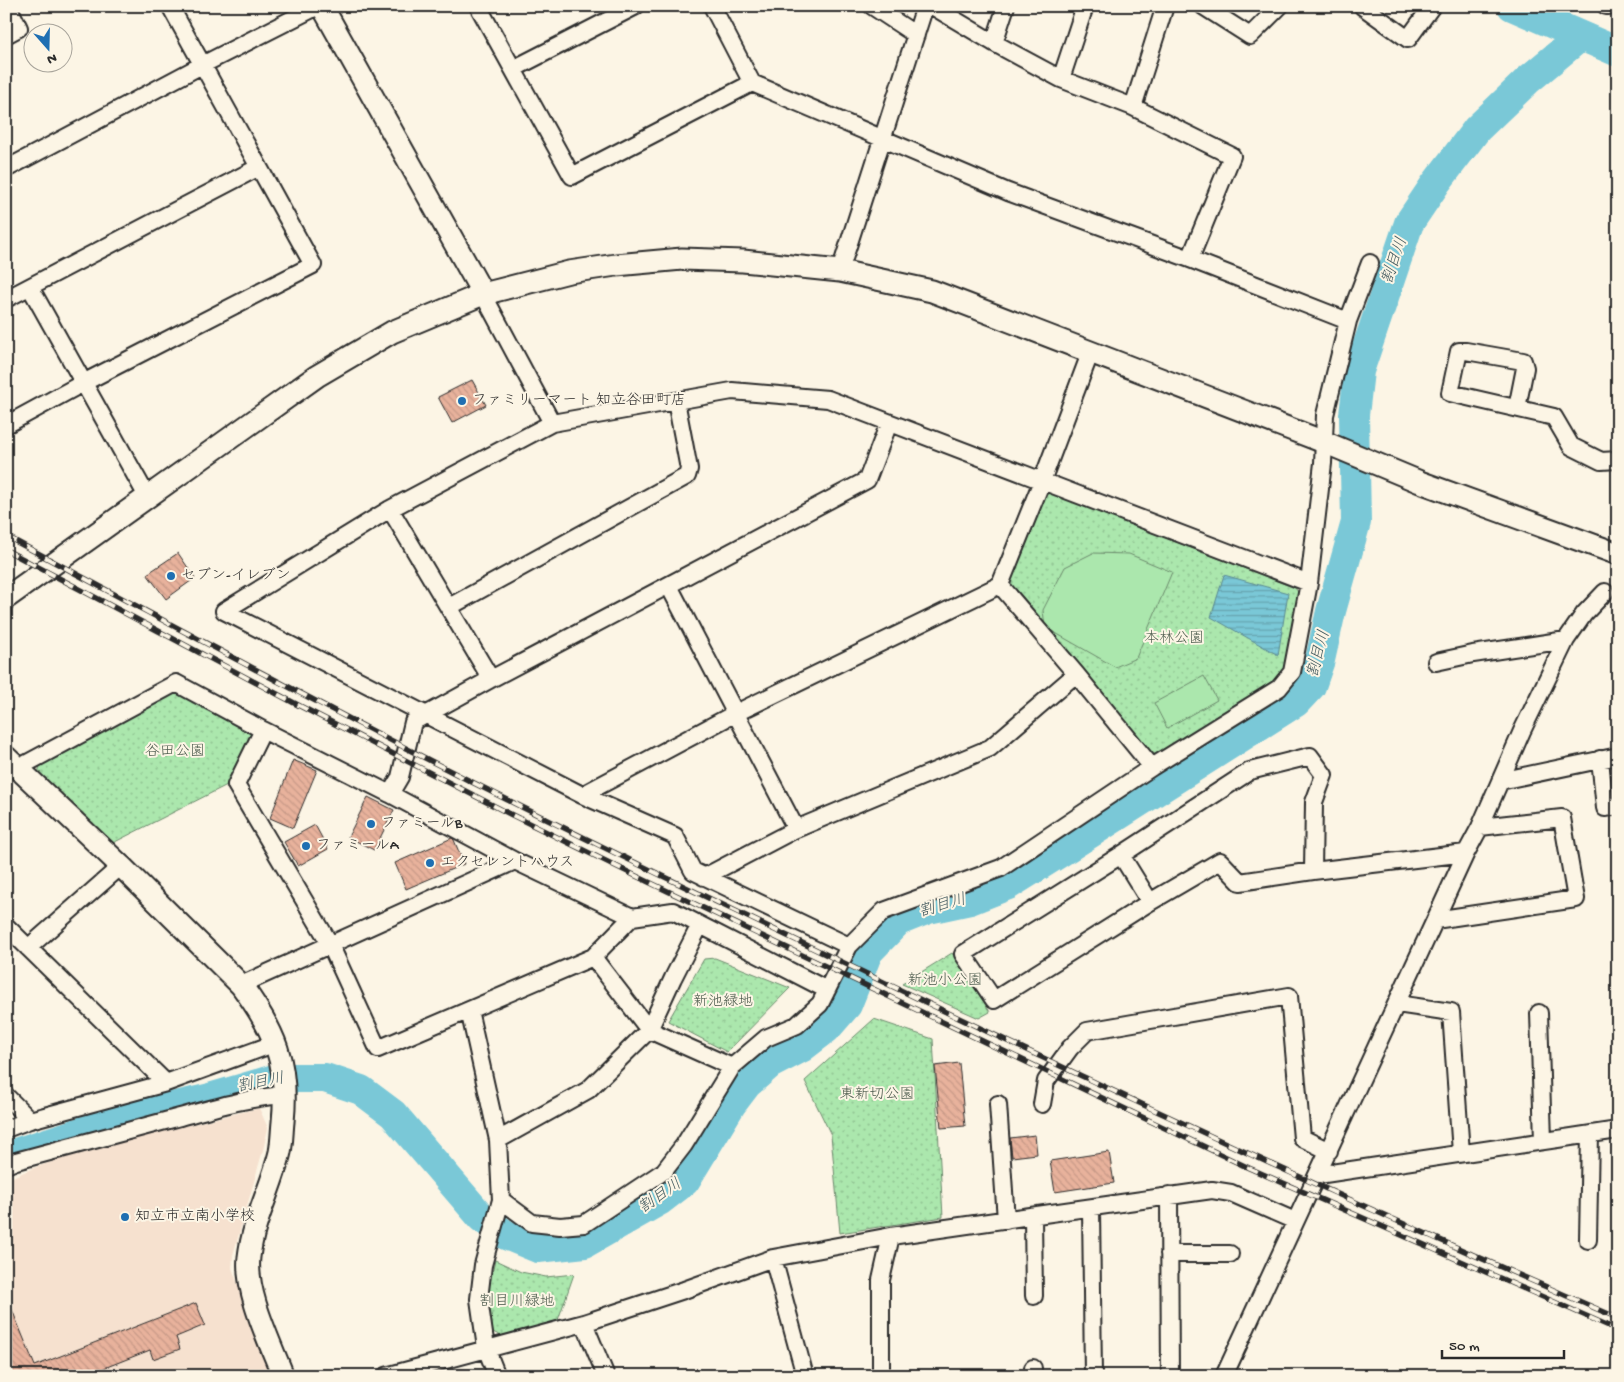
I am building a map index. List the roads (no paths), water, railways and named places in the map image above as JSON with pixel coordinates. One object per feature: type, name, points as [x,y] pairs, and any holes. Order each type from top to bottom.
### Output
[{"type":"street","points":[[6,35],[19,28],[8,6]]},
{"type":"street","points":[[6,425],[83,383],[313,265],[170,6]]},
{"type":"street","points":[[6,169],[318,6]]},
{"type":"street","points":[[322,6],[483,294],[552,423]]},
{"type":"street","points":[[478,6],[572,176],[752,83]]},
{"type":"street","points":[[513,69],[636,6]]},
{"type":"street","points":[[712,6],[752,83],[1008,192],[1190,259],[1348,321]]},
{"type":"street","points":[[872,6],[916,35]]},
{"type":"street","points":[[840,271],[925,6]]},
{"type":"street","points":[[932,6],[994,43],[1061,79],[1133,107],[1232,156],[1190,259]]},
{"type":"street","points":[[994,43],[1006,6]]},
{"type":"street","points":[[1061,79],[1085,6]]},
{"type":"street","points":[[1133,107],[1165,6]]},
{"type":"street","points":[[1203,6],[1250,36],[1280,6]]},
{"type":"street","points":[[1362,6],[1408,39],[1432,6]]},
{"type":"street","points":[[6,299],[259,167]]},
{"type":"street","points":[[6,598],[318,376],[392,332],[483,294],[569,272],[616,265],[682,259],[743,261],[840,271],[932,291],[1091,351],[1420,482],[1618,554]]},
{"type":"street","points":[[500,1205],[532,1223],[560,1226],[584,1224],[664,1171],[684,1145],[732,1067],[766,1038],[797,1025],[820,1004],[849,946],[884,911],[1001,868],[1152,767],[1279,688],[1292,672],[1309,583],[1323,463],[1328,444],[1325,415],[1348,321],[1370,263]]},
{"type":"street","points":[[30,287],[148,498]]},
{"type":"street","points":[[582,795],[736,713],[1000,585],[1091,351]]},
{"type":"street","points":[[1517,408],[1525,368],[1523,360],[1459,351],[1450,393],[1554,417],[1571,446],[1601,460],[1618,460]]},
{"type":"street","points":[[849,946],[693,871],[675,836],[582,795],[224,611],[390,510],[552,423],[732,391],[828,399],[1309,583]]},
{"type":"street","points":[[449,607],[687,476],[689,469],[676,401]]},
{"type":"street","points":[[390,794],[400,777],[413,722],[867,480],[889,423]]},
{"type":"street","points":[[390,510],[491,679]]},
{"type":"street","points":[[1000,585],[1152,767]]},
{"type":"street","points":[[669,586],[796,829]]},
{"type":"street","points":[[1224,1376],[1466,853],[1480,827],[1522,731],[1566,640],[1584,614],[1605,592]]},
{"type":"street","points":[[1436,662],[1473,654],[1566,640]]},
{"type":"street","points":[[704,877],[796,829],[990,748],[1076,674]]},
{"type":"street","points":[[283,1376],[252,1298],[248,1258],[256,1224],[280,1151],[285,1091],[279,1053],[256,1004],[242,984],[12,763],[176,683],[515,860],[632,917],[673,911],[827,990]]},
{"type":"street","points":[[263,730],[236,785],[330,944],[378,1049],[593,956],[632,917]]},
{"type":"street","points":[[1313,871],[1314,802],[1324,775],[1310,756],[1250,771],[963,954],[994,1000],[1150,902],[1220,861],[1240,882],[1313,871],[1466,853]]},
{"type":"street","points":[[1500,781],[1618,756]]},
{"type":"street","points":[[1600,760],[1605,808],[1618,806]]},
{"type":"street","points":[[1435,920],[1576,899],[1562,818],[1480,827]]},
{"type":"street","points":[[1121,855],[1150,902]]},
{"type":"street","points":[[242,984],[515,860]]},
{"type":"street","points":[[28,948],[121,866]]},
{"type":"street","points":[[498,1140],[588,1090],[649,1030],[700,925]]},
{"type":"street","points":[[6,926],[166,1082]]},
{"type":"street","points":[[593,956],[649,1030],[732,1067]]},
{"type":"street","points":[[1042,1104],[1046,1081],[1070,1048],[1087,1031],[1289,996],[1302,1138],[1329,1151]]},
{"type":"street","points":[[1397,1004],[1450,1012],[1460,1153]]},
{"type":"street","points":[[469,1010],[498,1140],[500,1205],[483,1265],[479,1299],[486,1348],[497,1376]]},
{"type":"street","points":[[1539,1013],[1543,1141]]},
{"type":"street","points":[[6,1129],[30,1120],[166,1082],[279,1053]]},
{"type":"street","points":[[6,1166],[16,1161],[84,1142],[285,1091]]},
{"type":"street","points":[[6,1096],[30,1120]]},
{"type":"street","points":[[998,1104],[1006,1220]]},
{"type":"street","points":[[1318,1175],[1618,1130]]},
{"type":"street","points":[[1588,1240],[1590,1134]]},
{"type":"street","points":[[386,1376],[584,1323],[773,1258],[891,1236],[1212,1190],[1231,1193],[1295,1221]]},
{"type":"street","points":[[1169,1195],[1170,1376]]},
{"type":"street","points":[[1091,1208],[1093,1376]]},
{"type":"street","points":[[1033,1216],[1034,1296]]},
{"type":"street","points":[[881,1376],[880,1280],[891,1236]]},
{"type":"street","points":[[1169,1254],[1230,1254]]},
{"type":"street","points":[[773,1258],[806,1376]]},
{"type":"street","points":[[584,1323],[606,1376]]},
{"type":"water","points":[[1224,575],[1288,593],[1278,655],[1211,617]]},
{"type":"waterway","points":[[1512,6],[1618,52]]},
{"type":"waterway","name":"割目川","points":[[6,1156],[128,1117],[210,1098],[278,1078],[325,1078],[361,1090],[393,1114],[482,1218],[506,1235],[538,1248],[585,1243],[659,1201],[685,1181],[731,1105],[747,1084],[770,1064],[801,1048],[827,1028],[847,1005],[868,952],[898,921],[928,909],[970,900],[1008,885],[1296,702],[1311,686],[1320,660],[1331,611],[1356,522],[1354,415],[1359,371],[1409,223],[1436,183],[1477,129],[1528,80],[1581,36]]},
{"type":"railway","points":[[6,536],[352,720],[619,855],[1151,1108],[1430,1236],[1618,1318]]},
{"type":"railway","points":[[6,550],[298,705],[510,814],[634,875],[1249,1168],[1618,1330]]},
{"type":"place","name":"ファミリーマート 知立谷田町店","points":[[462,401]]},
{"type":"place","name":"セブン-イレブン","points":[[171,576]]},
{"type":"place","name":"ファミールB","points":[[371,824]]},
{"type":"place","name":"ファミールA","points":[[306,846]]},
{"type":"place","name":"エクセレントハウス","points":[[430,863]]},
{"type":"place","name":"知立市立南小学校","points":[[125,1217]]},
{"type":"park label","name":"本林公園","points":[[1174,639]]},
{"type":"park label","name":"谷田公園","points":[[175,752]]},
{"type":"park label","name":"新池小公園","points":[[945,981]]},
{"type":"park label","name":"新池緑地","points":[[723,1002]]},
{"type":"park label","name":"東新切公園","points":[[877,1095]]},
{"type":"park label","name":"割目川緑地","points":[[517,1302]]}]
